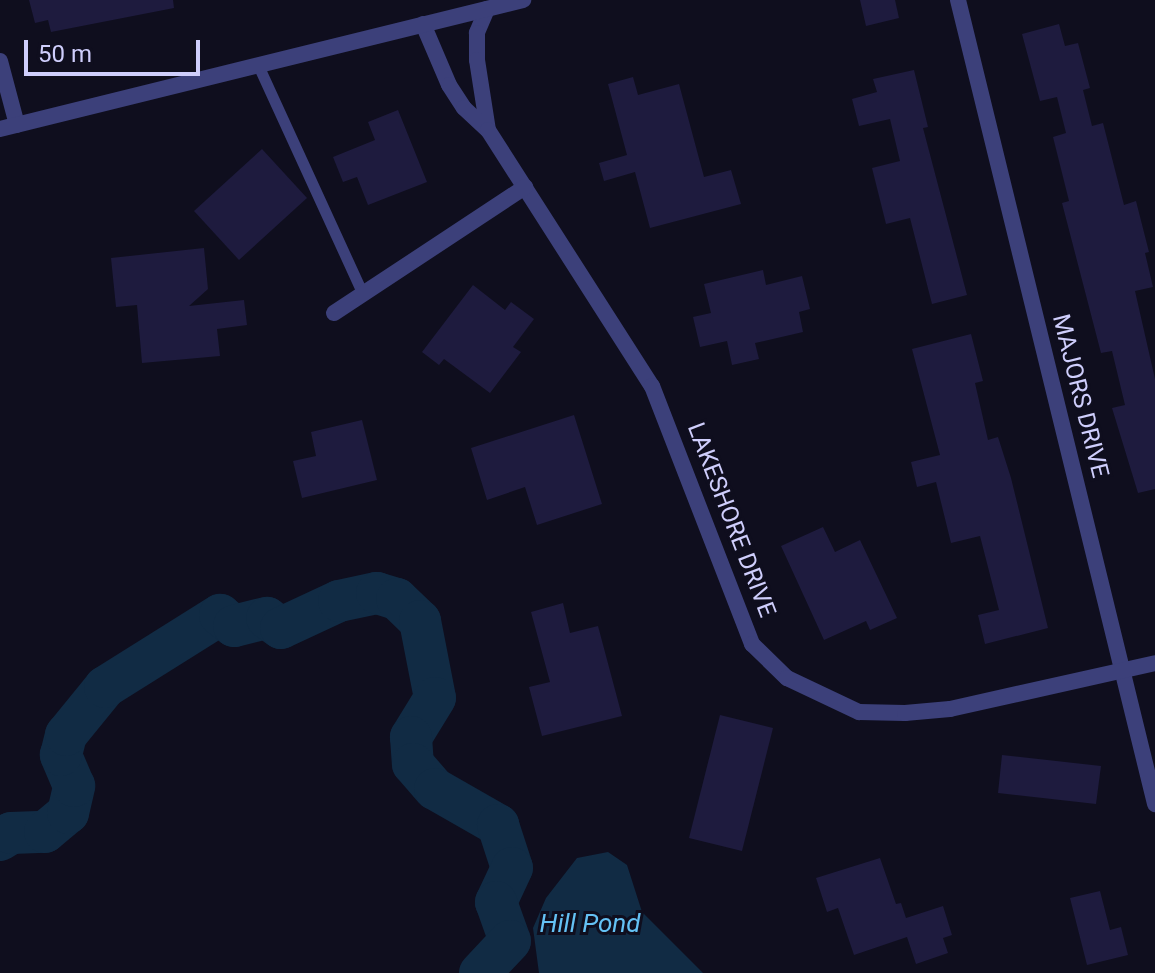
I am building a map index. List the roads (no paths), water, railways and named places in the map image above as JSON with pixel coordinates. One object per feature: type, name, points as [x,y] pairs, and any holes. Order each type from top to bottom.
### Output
[{"type":"street","points":[[0,129],[523,0]]},
{"type":"street","name":"MAJORS DRIVE","points":[[958,0],[1155,804]]},
{"type":"street","name":"LAKESHORE DRIVE","points":[[487,9],[477,33],[477,60],[488,130]]},
{"type":"street","name":"LAKESHORE DRIVE","points":[[423,24],[449,85],[488,130],[652,386],[752,644],[787,678],[859,712],[905,713],[950,709],[1155,663]]},
{"type":"street","points":[[0,61],[17,125]]},
{"type":"street","points":[[334,313],[525,187]]},
{"type":"lane","points":[[258,65],[363,294]]},
{"type":"water","name":"Hill Pond","points":[[608,852],[627,865],[642,912],[703,973],[539,973],[533,928],[546,898],[577,858]]},
{"type":"waterway","points":[[0,840],[11,833],[45,832],[68,813],[74,786],[61,755],[66,735],[105,687],[220,615],[234,626],[267,618],[281,628],[339,601],[377,593],[397,599],[420,621],[435,698],[411,737],[413,764],[435,789],[498,825],[512,868],[496,902],[510,941],[480,973]]}]
